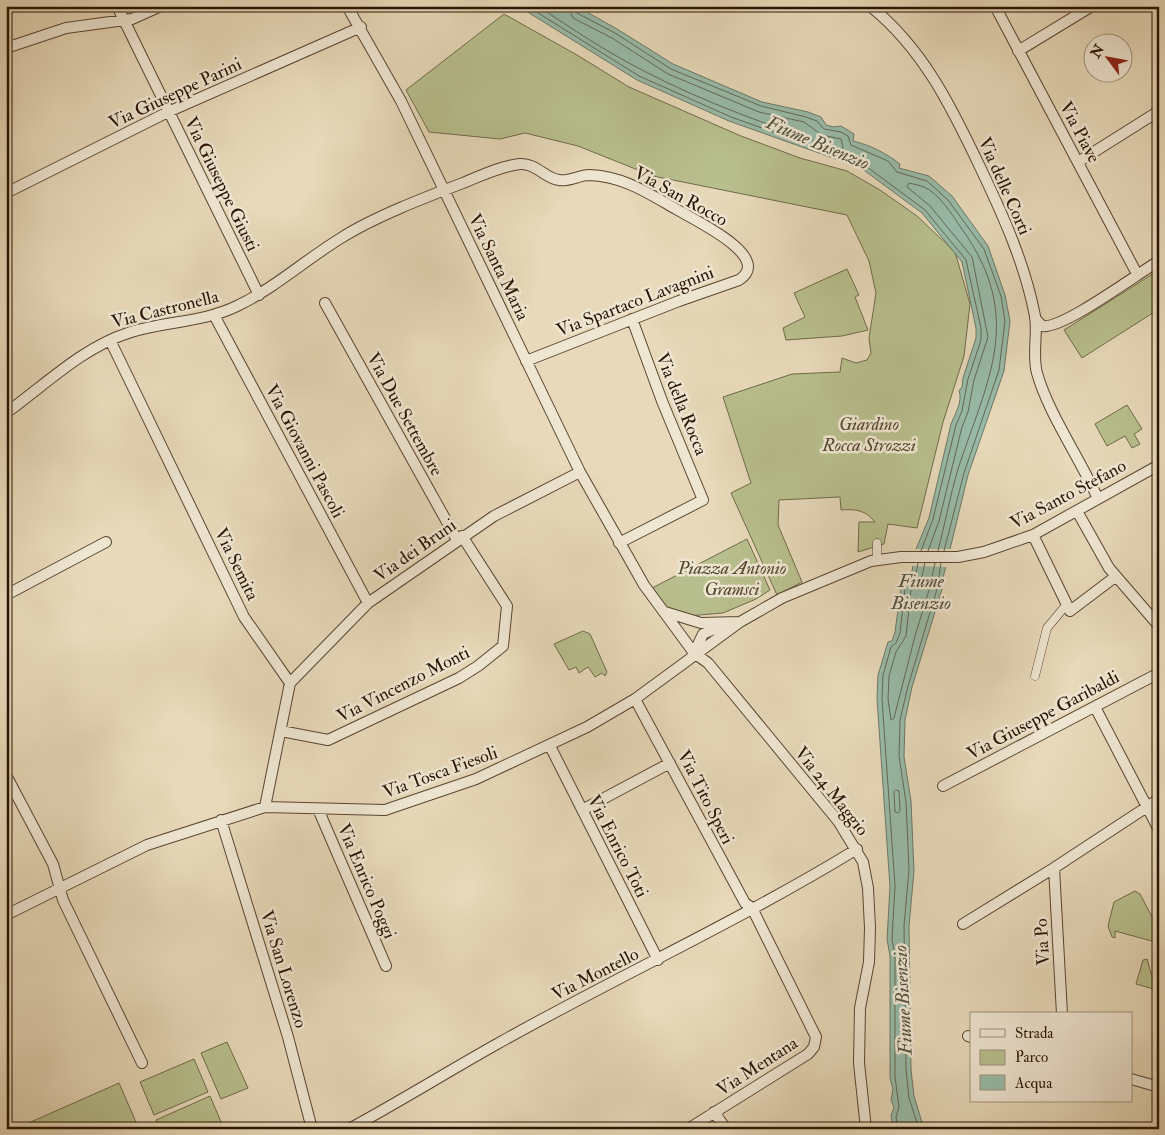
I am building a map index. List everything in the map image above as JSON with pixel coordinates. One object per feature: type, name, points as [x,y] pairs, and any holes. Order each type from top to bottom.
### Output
[{"type":"street","name":"Via Giuseppe Giusti","points":[[117,6],[259,295]]},
{"type":"street","points":[[6,48],[66,28],[140,17],[161,6]]},
{"type":"street","name":"Via Santa Maria","points":[[347,6],[401,101],[580,472],[619,544]]},
{"type":"street","name":"Via delle Corti","points":[[870,6],[902,35],[952,110],[1009,232],[1026,278],[1035,318],[1036,372],[1098,499]]},
{"type":"street","name":"Via Piave","points":[[995,6],[1137,274]]},
{"type":"street","points":[[1018,51],[1092,6]]},
{"type":"street","name":"Via Giuseppe Parini","points":[[6,193],[168,112],[360,27]]},
{"type":"street","points":[[1078,162],[1159,111]]},
{"type":"street","name":"Via San Rocco","points":[[444,190],[520,164],[538,169],[558,180],[582,176],[617,179],[635,185],[740,249],[746,257],[748,265]]},
{"type":"street","name":"Via Castronella","points":[[6,413],[82,356],[110,340],[145,328],[214,315],[259,295],[340,238],[444,190]]},
{"type":"street","points":[[1035,318],[1042,326],[1052,327],[1159,261]]},
{"type":"street","name":"Via Spartaco Lavagnini","points":[[526,361],[739,280],[744,276],[748,265]]},
{"type":"street","name":"Via Due Settembre","points":[[325,303],[460,538]]},
{"type":"street","name":"Via Giovanni Pascoli","points":[[214,315],[368,603]]},
{"type":"street","name":"Via della Rocca","points":[[619,544],[703,500],[662,401],[632,320]]},
{"type":"street","name":"Via Semita","points":[[110,340],[244,617],[290,683]]},
{"type":"street","name":"Via Santo Stefano","points":[[740,622],[774,602],[837,573],[877,560],[901,557],[958,557],[984,552],[1033,535],[1159,465]]},
{"type":"street","name":"Via dei Bruni","points":[[290,683],[368,603],[494,516],[580,472]]},
{"type":"street","points":[[1077,511],[1116,579],[1159,626]]},
{"type":"street","points":[[1033,535],[1070,611],[1116,579]]},
{"type":"street","name":"Via Vincenzo Monti","points":[[281,731],[328,740],[458,678],[478,666],[502,646],[508,606],[460,538]]},
{"type":"street","points":[[6,595],[106,542]]},
{"type":"street","points":[[877,543],[877,560]]},
{"type":"street","points":[[619,544],[662,610],[694,654]]},
{"type":"street","points":[[1035,676],[1047,628],[1067,604]]},
{"type":"street","points":[[662,610],[685,620],[701,623],[740,622]]},
{"type":"street","points":[[694,654],[700,638],[707,631],[740,622]]},
{"type":"street","name":"Via Tosca Fiesoli","points":[[6,915],[148,845],[265,807],[378,811],[391,809],[476,779],[587,728],[635,698],[694,654]]},
{"type":"street","name":"Via 24 Maggio","points":[[694,654],[708,663],[838,820],[857,849],[866,874],[870,928],[869,962],[860,1008],[859,1039],[860,1086],[866,1129]]},
{"type":"street","name":"Via Giuseppe Garibaldi","points":[[943,786],[1159,674]]},
{"type":"street","points":[[265,807],[290,683]]},
{"type":"street","name":"Via Tito Speri","points":[[635,698],[745,904],[752,908]]},
{"type":"street","points":[[1095,707],[1159,830]]},
{"type":"street","name":"Via Enrico Toti","points":[[550,746],[658,960]]},
{"type":"street","points":[[582,810],[670,763]]},
{"type":"street","points":[[6,775],[53,864],[63,900],[142,1063]]},
{"type":"street","points":[[964,924],[1159,799]]},
{"type":"street","name":"Via Enrico Poggi","points":[[318,809],[386,966]]},
{"type":"street","name":"Via San Lorenzo","points":[[221,820],[288,1037],[312,1129]]},
{"type":"street","name":"Via Montello","points":[[349,1129],[416,1093],[497,1044],[658,960],[857,849]]},
{"type":"street","name":"Via Po","points":[[1054,868],[1062,1012]]},
{"type":"street","name":"Via Mentana","points":[[688,1129],[808,1054],[815,1044],[816,1037],[752,908]]},
{"type":"street","points":[[1132,1079],[1159,1087]]},
{"type":"street","points":[[714,1112],[726,1129]]},
{"type":"green space","name":"Giardino Rocca Strozzi","points":[[504,14],[629,87],[741,136],[800,158],[847,171],[880,190],[917,216],[955,252],[970,304],[964,356],[943,422],[917,528],[888,524],[884,544],[858,552],[859,522],[875,522],[868,515],[856,510],[841,510],[840,497],[779,500],[778,525],[802,582],[777,595],[731,493],[751,483],[723,397],[792,374],[840,372],[842,358],[856,363],[867,360],[871,353],[869,338],[876,293],[869,261],[847,215],[653,176],[578,146],[525,133],[500,139],[429,132],[406,90]]},
{"type":"green space","points":[[847,269],[859,295],[855,297],[868,330],[842,336],[786,340],[783,328],[805,317],[794,293]]},
{"type":"green space","points":[[1159,270],[1159,309],[1082,358],[1064,330]]},
{"type":"green space","points":[[1127,405],[1142,429],[1134,434],[1140,444],[1132,448],[1125,436],[1107,446],[1095,424]]},
{"type":"green space","name":"Piazza Antonio Gramsci","points":[[747,539],[770,590],[756,599],[723,613],[688,616],[666,608],[652,588]]},
{"type":"green space","points":[[583,631],[590,634],[607,672],[605,676],[602,673],[595,677],[588,667],[579,673],[576,667],[569,670],[554,644]]},
{"type":"green space","points":[[1135,891],[1140,894],[1159,930],[1159,943],[1115,931],[1115,938],[1112,937],[1108,926],[1114,902]]},
{"type":"green space","points":[[1147,959],[1154,989],[1136,984],[1143,960]]},
{"type":"green space","points":[[227,1042],[248,1088],[221,1099],[201,1053]]},
{"type":"green space","points":[[194,1059],[208,1092],[154,1115],[140,1082]]},
{"type":"green space","points":[[119,1083],[139,1129],[15,1129]]},
{"type":"green space","points":[[210,1096],[224,1129],[160,1129],[156,1120]]},
{"type":"water","name":"Fiume Bisenzio","points":[[518,6],[576,6],[673,64],[762,102],[808,112],[821,117],[826,125],[841,126],[854,134],[853,141],[883,153],[900,164],[899,168],[929,176],[952,196],[988,246],[1005,295],[1010,321],[1004,371],[968,475],[942,589],[912,687],[905,720],[904,757],[911,801],[914,871],[909,926],[911,1070],[914,1096],[924,1129],[893,1129],[891,1116],[894,1107],[891,1100],[893,1089],[890,1078],[890,956],[887,939],[890,887],[877,699],[878,675],[888,642],[892,641],[895,632],[901,587],[912,571],[916,549],[929,518],[951,424],[959,403],[959,391],[962,387],[963,378],[976,338],[976,328],[962,262],[922,213],[861,168],[729,121],[637,80]]},
{"type":"pier","points":[[913,549],[952,549],[948,567],[910,566]]}]
